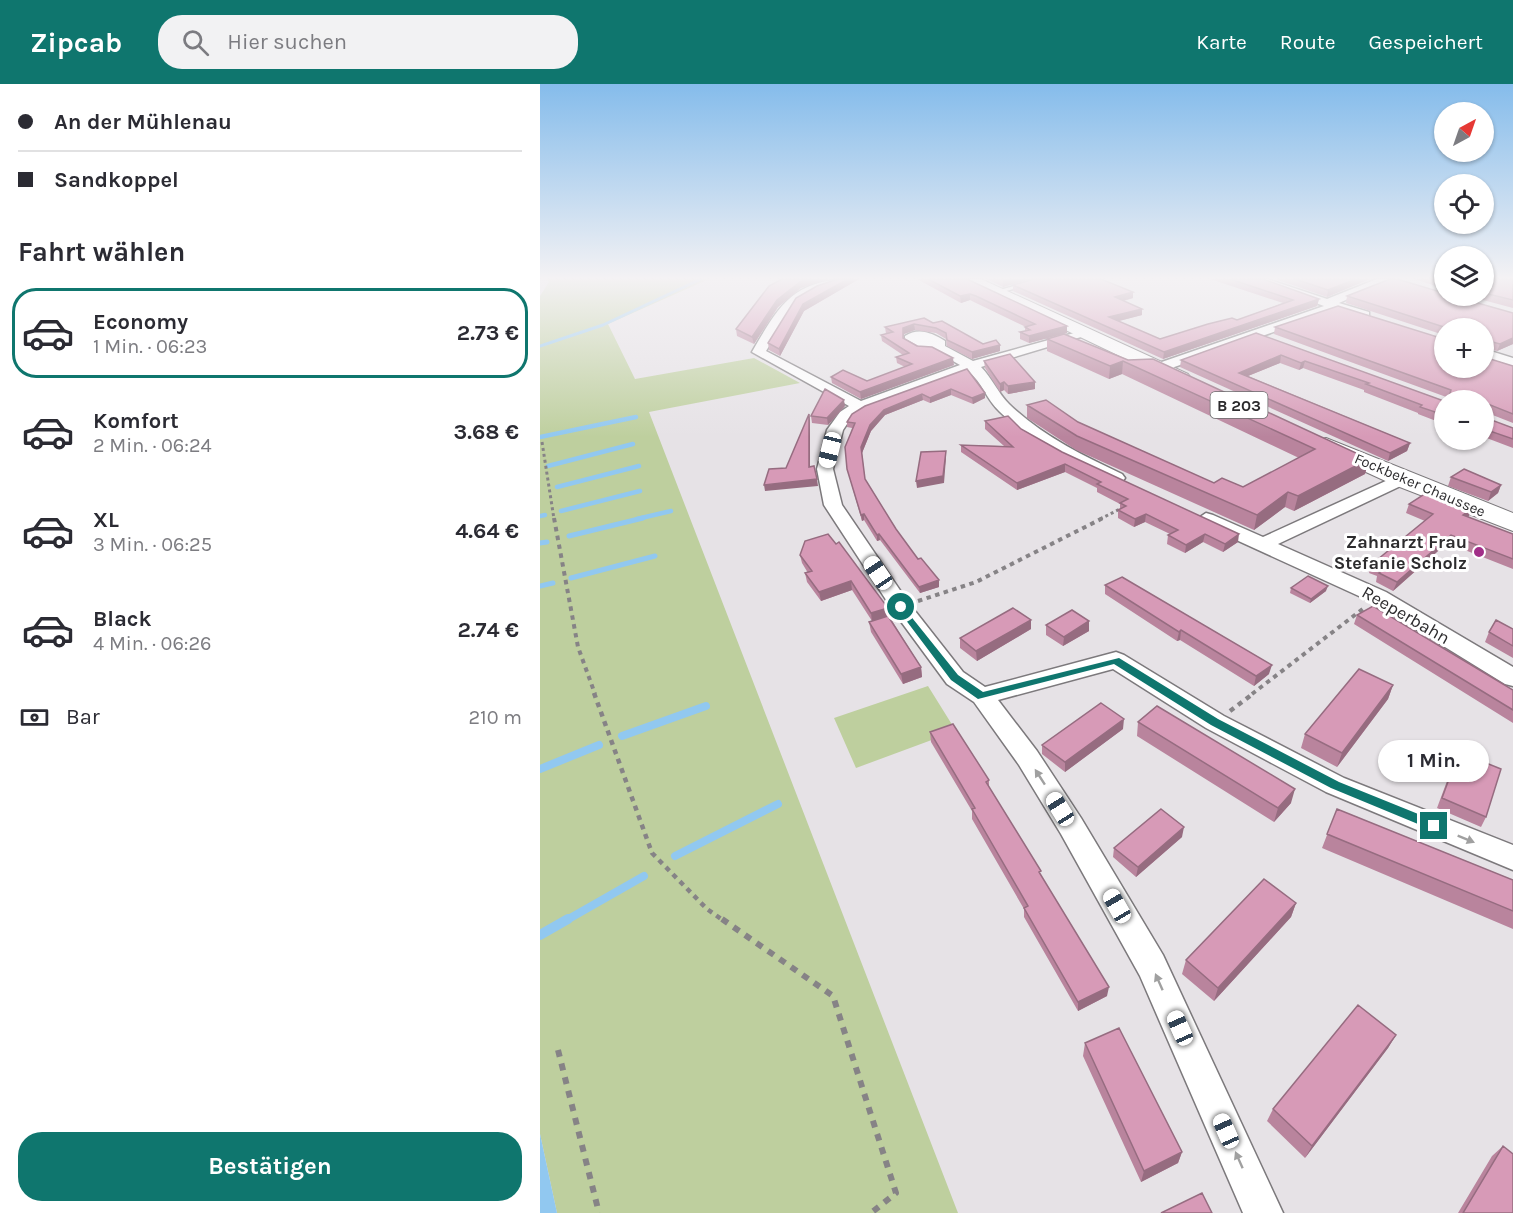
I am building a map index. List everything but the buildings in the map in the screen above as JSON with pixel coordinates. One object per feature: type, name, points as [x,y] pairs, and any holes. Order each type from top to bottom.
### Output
[{"type":"main road","name":"B 203","points":[[1058,332],[1072,340],[1200,387]]},
{"type":"main road","name":"Fockbeker Chaussee","points":[[1306,436],[1401,479],[1513,523]]},
{"type":"street","points":[[772,332],[759,352],[860,406]]},
{"type":"street","points":[[1148,369],[1265,332]]},
{"type":"street","points":[[1257,335],[1279,343]]},
{"type":"street","points":[[1072,340],[971,366],[860,406],[845,415],[835,430],[825,469],[833,505],[901,607],[955,678],[982,696],[1028,758],[1071,826],[1152,966],[1263,1213]]},
{"type":"street","points":[[935,347],[978,372],[996,400],[1028,431],[1069,455],[1130,484]]},
{"type":"street","points":[[1494,356],[1513,362]]},
{"type":"street","points":[[1264,544],[1401,479]]},
{"type":"street","name":"Reeperbahn","points":[[1190,512],[1379,597],[1513,678]]},
{"type":"street","points":[[982,696],[1116,660],[1215,722],[1335,785],[1513,858]]},
{"type":"path","points":[[543,442],[546,475],[578,646],[652,853],[707,909],[833,996],[896,1193],[871,1213]]},
{"type":"path","points":[[901,607],[976,582],[1129,504]]},
{"type":"path","points":[[1215,722],[1379,597]]},
{"type":"path","points":[[558,1050],[599,1213]]},
{"type":"green space","points":[[540,332],[612,332],[635,379],[754,358],[800,383],[649,412],[958,1213],[557,1213],[540,1134]]},
{"type":"green space","points":[[928,686],[956,731],[856,768],[834,718]]},
{"type":"water","points":[[540,1134],[557,1213],[540,1213]]},
{"type":"waterway","points":[[540,346],[583,332]]},
{"type":"waterway","points":[[540,437],[636,417]]},
{"type":"waterway","points":[[548,466],[633,444]]},
{"type":"waterway","points":[[557,487],[639,466]]},
{"type":"waterway","points":[[561,511],[640,491]]},
{"type":"waterway","points":[[637,519],[671,511]]},
{"type":"waterway","points":[[540,516],[545,515]]},
{"type":"waterway","points":[[569,536],[643,518]]},
{"type":"waterway","points":[[540,543],[547,542]]},
{"type":"waterway","points":[[571,578],[655,556]]},
{"type":"waterway","points":[[540,586],[553,583]]},
{"type":"waterway","points":[[622,736],[706,706]]},
{"type":"waterway","points":[[540,769],[599,745]]},
{"type":"waterway","points":[[675,856],[778,804]]},
{"type":"waterway","points":[[565,921],[644,876]]},
{"type":"waterway","points":[[540,935],[568,919]]},
{"type":"place","name":"Zahnarzt Frau Stefanie Scholz","points":[[1479,552]]},
{"type":"route","points":[[901,607],[955,678],[982,696],[1116,660],[1215,722],[1335,785],[1434,826]]}]
